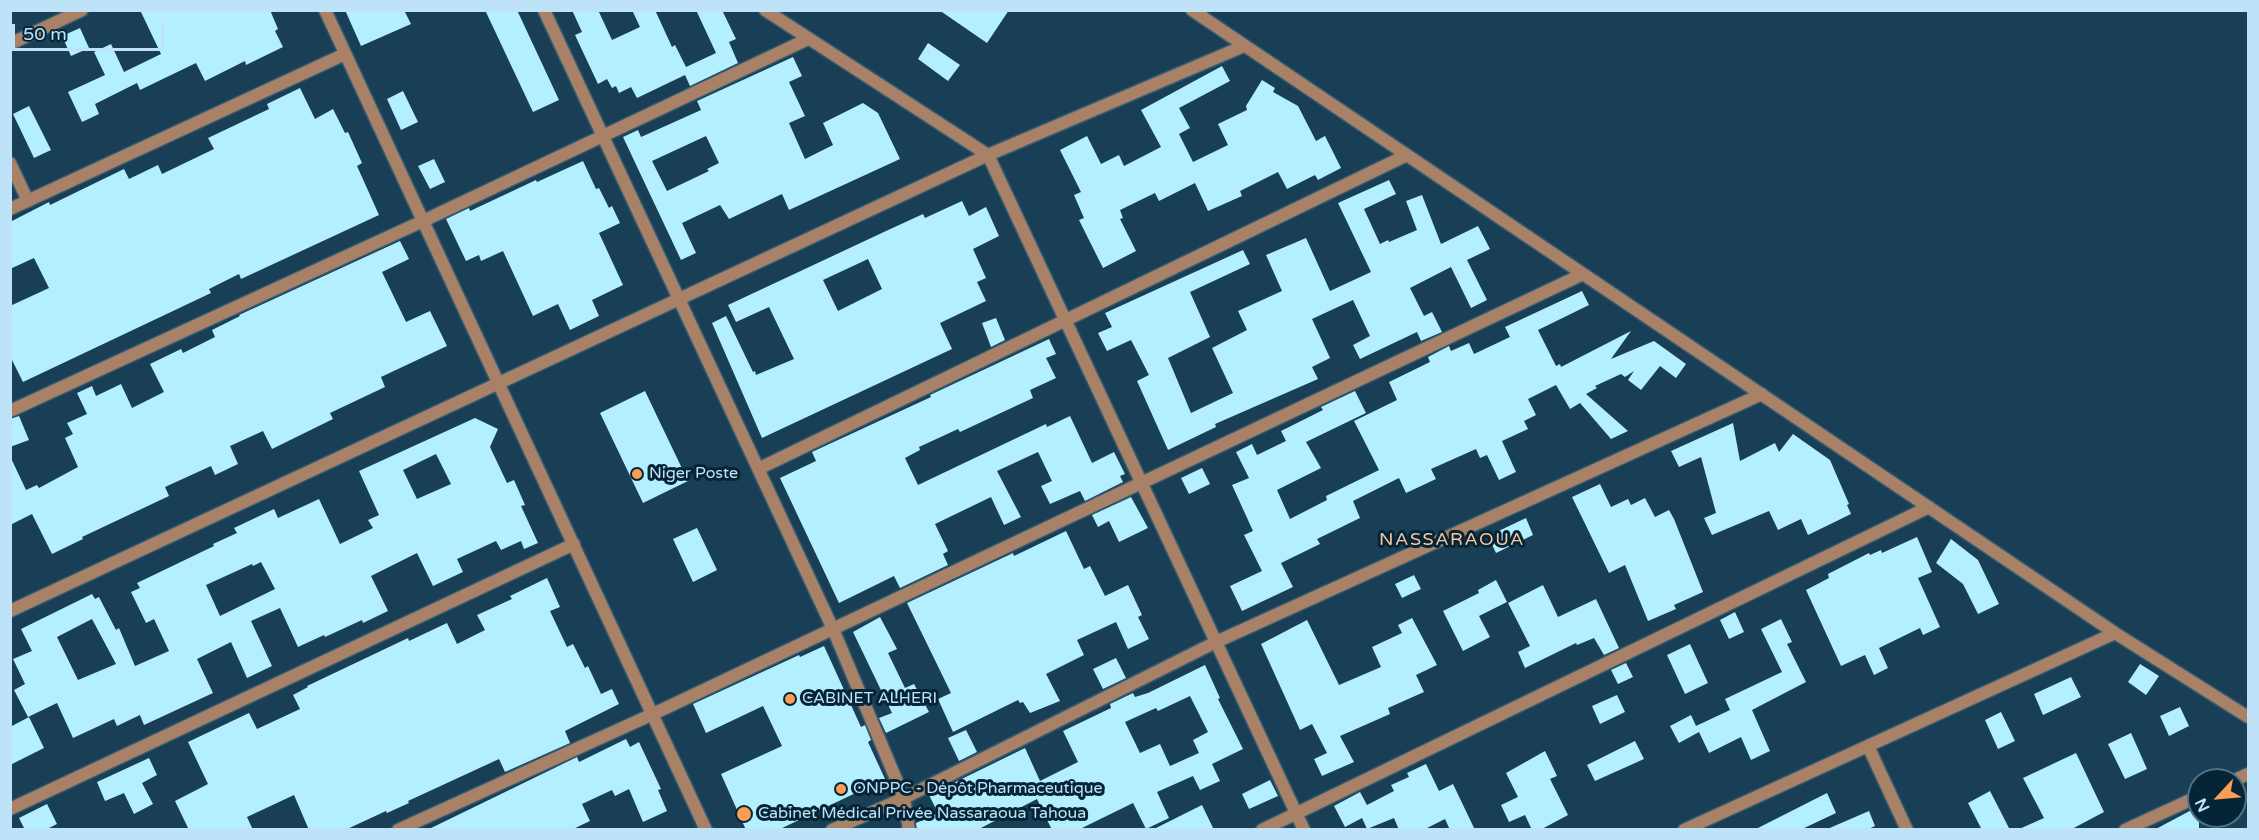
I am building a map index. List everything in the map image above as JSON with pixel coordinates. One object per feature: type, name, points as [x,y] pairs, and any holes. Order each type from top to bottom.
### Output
[{"type":"street","points":[[10,44],[82,10]]},
{"type":"street","points":[[325,10],[706,830]]},
{"type":"street","points":[[544,10],[833,629],[904,798],[909,830]]},
{"type":"street","points":[[765,10],[988,155],[1304,830]]},
{"type":"street","points":[[1192,10],[2115,633],[2248,717]]},
{"type":"street","points":[[10,411],[423,221],[808,39]]},
{"type":"street","points":[[10,611],[988,155],[1244,46]]},
{"type":"street","points":[[10,209],[345,54]]},
{"type":"street","points":[[758,469],[1407,155]]},
{"type":"street","points":[[10,163],[28,201]]},
{"type":"street","points":[[398,830],[653,714],[1583,274]]},
{"type":"street","points":[[832,830],[904,798],[1216,642],[1762,394]]},
{"type":"street","points":[[1262,830],[1929,507]]},
{"type":"street","points":[[10,809],[574,544]]},
{"type":"street","points":[[1684,830],[2115,633]]},
{"type":"street","points":[[1868,746],[1906,830]]},
{"type":"street","points":[[2125,830],[2187,802]]},
{"type":"building","points":[[140,10],[270,10],[278,29],[275,31],[283,47],[246,65],[245,61],[205,81],[196,63],[140,90],[137,83],[95,104],[99,114],[82,122],[68,92],[105,75],[94,52],[111,44],[124,72],[161,54]]},
{"type":"building","points":[[345,10],[404,10],[411,24],[361,46]]},
{"type":"building","points":[[485,10],[517,10],[559,100],[533,112]]},
{"type":"building","points":[[572,10],[598,10],[612,40],[640,27],[632,10],[655,10],[672,47],[675,45],[686,67],[716,53],[696,10],[722,10],[736,39],[729,42],[738,63],[690,86],[685,75],[637,98],[631,87],[619,93],[616,86],[612,88],[607,79],[598,84],[575,35],[582,32]]},
{"type":"building","points":[[939,10],[1009,10],[987,43]]},
{"type":"building","points":[[80,28],[89,48],[71,56],[62,36]]},
{"type":"building","points":[[928,43],[960,65],[948,81],[918,59]]},
{"type":"building","points":[[793,57],[802,76],[789,82],[805,116],[789,123],[805,159],[833,145],[823,123],[863,103],[878,113],[900,159],[789,210],[782,194],[729,219],[720,205],[682,223],[696,253],[681,260],[623,137],[638,130],[641,137],[701,110],[697,101]],"holes":[[[706,136],[719,163],[707,169],[709,171],[667,191],[652,161]]]},
{"type":"building","points":[[1222,66],[1230,81],[1179,108],[1190,128],[1179,134],[1193,162],[1228,145],[1218,124],[1247,110],[1246,106],[1262,80],[1275,88],[1273,92],[1298,106],[1316,141],[1325,136],[1341,168],[1318,180],[1315,175],[1287,189],[1278,172],[1240,191],[1242,196],[1208,211],[1195,183],[1159,201],[1155,193],[1120,210],[1123,218],[1120,219],[1136,251],[1103,268],[1079,220],[1084,218],[1074,195],[1081,192],[1060,150],[1087,136],[1101,164],[1119,155],[1124,166],[1161,147],[1141,110]]},
{"type":"building","points":[[300,88],[315,119],[333,109],[345,133],[348,132],[362,163],[357,166],[379,215],[241,279],[239,274],[209,289],[211,293],[23,382],[10,356],[10,306],[49,288],[34,258],[10,269],[10,222],[124,169],[129,179],[158,165],[162,174],[214,149],[208,138],[269,109],[267,104]]},
{"type":"building","points":[[403,91],[418,122],[401,130],[387,99]]},
{"type":"building","points":[[29,106],[51,150],[34,158],[13,114]]},
{"type":"building","points":[[434,159],[445,182],[430,189],[418,166]]},
{"type":"building","points":[[583,161],[596,189],[599,188],[609,208],[612,206],[620,223],[599,233],[623,285],[592,300],[599,316],[570,330],[558,304],[533,316],[503,251],[481,261],[479,255],[466,261],[446,219],[469,208],[470,211]]},
{"type":"building","points":[[1389,180],[1396,194],[1364,209],[1380,244],[1417,230],[1406,201],[1422,195],[1441,244],[1478,226],[1490,249],[1467,260],[1487,300],[1471,308],[1451,267],[1410,288],[1424,316],[1432,312],[1442,332],[1421,341],[1417,332],[1360,359],[1353,345],[1370,336],[1353,300],[1312,319],[1330,358],[1312,367],[1318,379],[1215,424],[1216,427],[1168,450],[1137,381],[1149,375],[1131,340],[1107,351],[1098,333],[1112,327],[1105,313],[1243,250],[1250,264],[1190,292],[1210,337],[1168,358],[1191,413],[1233,393],[1212,348],[1247,330],[1238,311],[1282,291],[1266,255],[1306,238],[1330,291],[1371,272],[1338,203]]},
{"type":"building","points":[[962,201],[969,216],[986,207],[999,236],[973,249],[986,278],[977,282],[986,301],[940,323],[952,349],[762,438],[712,323],[726,316],[756,375],[794,359],[769,307],[736,322],[728,305],[923,214],[925,218]],"holes":[[[868,259],[882,289],[838,311],[823,280]]]},
{"type":"building","points":[[400,241],[409,259],[382,272],[406,322],[430,311],[447,346],[381,377],[385,387],[330,413],[333,419],[272,449],[263,431],[230,446],[238,464],[215,475],[211,466],[165,487],[169,496],[82,537],[83,539],[52,554],[32,514],[10,525],[10,456],[26,490],[37,485],[39,488],[78,467],[65,438],[73,434],[67,423],[87,414],[77,393],[92,386],[96,396],[121,384],[132,408],[164,392],[150,364],[181,349],[183,353],[215,337],[212,330],[239,315]]},
{"type":"building","points":[[1582,291],[1589,305],[1538,330],[1556,366],[1560,364],[1561,367],[1631,331],[1611,359],[1654,341],[1686,364],[1676,378],[1660,366],[1641,390],[1628,380],[1634,371],[1625,377],[1621,374],[1595,386],[1597,388],[1586,394],[1628,431],[1611,439],[1580,403],[1570,409],[1556,385],[1528,399],[1536,415],[1524,421],[1528,429],[1502,441],[1516,472],[1499,480],[1487,455],[1480,458],[1476,449],[1431,469],[1436,479],[1406,493],[1399,478],[1353,501],[1360,518],[1317,539],[1320,544],[1281,563],[1293,587],[1242,611],[1230,586],[1262,571],[1244,535],[1253,531],[1232,485],[1249,478],[1236,452],[1252,444],[1257,455],[1286,441],[1281,431],[1323,410],[1321,407],[1355,391],[1366,413],[1306,442],[1321,468],[1277,490],[1290,519],[1327,500],[1326,496],[1379,470],[1354,421],[1397,400],[1389,382],[1430,362],[1428,357],[1449,346],[1451,351],[1469,343],[1474,354],[1510,337],[1505,327]]},
{"type":"building","points":[[996,318],[1005,340],[991,347],[982,323]]},
{"type":"building","points":[[1049,339],[1056,354],[1046,358],[1056,378],[1030,390],[1033,398],[960,432],[958,429],[919,447],[920,450],[905,458],[918,485],[1046,424],[1047,427],[1070,416],[1092,463],[1114,452],[1125,474],[1120,476],[1123,482],[1085,501],[1080,491],[1050,504],[1041,486],[1052,481],[1038,452],[997,471],[1021,517],[1004,525],[991,497],[935,524],[948,551],[943,554],[948,565],[900,588],[894,576],[839,603],[780,478],[816,461],[812,452]]},
{"type":"building","points":[[645,391],[688,481],[643,503],[600,413]]},
{"type":"building","points":[[19,416],[29,440],[10,447],[10,419]]},
{"type":"building","points":[[475,418],[498,429],[490,447],[507,483],[514,480],[525,505],[521,506],[538,543],[524,549],[521,541],[501,550],[496,541],[457,559],[463,572],[433,586],[417,553],[371,576],[388,611],[363,623],[362,620],[298,647],[280,608],[251,621],[272,666],[247,678],[231,642],[197,659],[213,693],[144,725],[140,715],[117,726],[114,719],[73,738],[57,703],[28,717],[14,690],[25,684],[13,659],[32,651],[21,629],[92,594],[95,599],[99,597],[116,630],[119,628],[135,666],[169,651],[154,619],[146,623],[131,592],[140,588],[137,583],[214,546],[213,544],[237,533],[234,528],[274,509],[278,518],[319,499],[340,544],[373,528],[368,520],[379,515],[359,471]],"holes":[[[436,454],[451,484],[417,499],[403,470]],[[261,562],[275,589],[220,616],[206,585],[252,564],[253,566]],[[92,619],[116,664],[78,680],[57,637]]]},
{"type":"building","points":[[1733,423],[1740,461],[1775,443],[1779,452],[1793,434],[1830,460],[1851,514],[1808,535],[1801,519],[1778,530],[1769,511],[1712,535],[1704,518],[1716,513],[1701,457],[1679,467],[1671,451]]},
{"type":"building","points":[[1202,468],[1210,484],[1189,494],[1181,478]]},
{"type":"building","points":[[1600,484],[1611,507],[1628,499],[1631,505],[1645,498],[1655,517],[1669,510],[1703,592],[1674,605],[1676,609],[1648,621],[1625,565],[1609,573],[1572,497]]},
{"type":"building","points":[[1131,497],[1148,528],[1119,542],[1109,521],[1098,527],[1092,515]]},
{"type":"building","points":[[1526,518],[1533,535],[1496,553],[1488,536]]},
{"type":"building","points":[[697,528],[717,570],[693,582],[673,539]]},
{"type":"building","points":[[1066,531],[1084,569],[1090,566],[1105,596],[1128,585],[1142,615],[1138,617],[1149,639],[1128,649],[1116,622],[1077,640],[1084,655],[1046,674],[1060,701],[1030,713],[1023,702],[1020,703],[1018,700],[953,732],[938,699],[951,693],[907,603],[1013,553],[1014,556]]},
{"type":"building","points":[[1917,537],[1932,572],[1918,578],[1940,627],[1923,635],[1920,628],[1879,648],[1888,668],[1874,675],[1865,655],[1841,666],[1806,590],[1829,578],[1828,574],[1869,553],[1870,555],[1881,550],[1882,553]]},
{"type":"building","points":[[1951,539],[1978,560],[1999,604],[1978,614],[1963,584],[1936,563]]},
{"type":"building","points":[[1414,575],[1421,589],[1402,598],[1395,584]]},
{"type":"building","points":[[547,578],[560,607],[550,611],[567,647],[573,644],[585,668],[588,666],[601,694],[612,689],[619,704],[565,731],[570,743],[505,772],[499,759],[408,801],[409,803],[345,830],[309,830],[294,795],[247,817],[253,830],[189,830],[175,801],[208,784],[188,742],[249,713],[257,729],[300,709],[293,695],[307,686],[408,638],[409,641],[447,623],[457,644],[485,630],[477,615],[512,599],[510,596]]},
{"type":"building","points":[[1496,580],[1507,602],[1479,616],[1490,637],[1463,651],[1443,611],[1479,593],[1478,590]]},
{"type":"building","points":[[1543,585],[1558,617],[1596,599],[1619,648],[1604,655],[1594,638],[1577,645],[1576,643],[1525,668],[1518,652],[1530,646],[1508,603]]},
{"type":"building","points":[[1735,612],[1744,632],[1729,639],[1720,620]]},
{"type":"building","points":[[880,617],[897,649],[888,653],[905,688],[914,684],[929,712],[886,733],[879,718],[892,713],[853,632]]},
{"type":"building","points":[[1412,618],[1437,665],[1416,675],[1424,692],[1388,708],[1390,714],[1340,736],[1354,762],[1322,776],[1314,759],[1327,753],[1312,724],[1300,730],[1261,644],[1307,620],[1339,685],[1381,667],[1372,647],[1402,633],[1398,625]]},
{"type":"building","points":[[1781,619],[1792,642],[1787,644],[1806,682],[1752,710],[1770,751],[1751,760],[1741,737],[1709,753],[1699,732],[1679,743],[1670,726],[1691,715],[1696,726],[1730,710],[1725,699],[1782,672],[1761,629]]},
{"type":"building","points":[[1690,644],[1708,683],[1685,694],[1667,655]]},
{"type":"building","points":[[824,646],[861,727],[865,725],[871,740],[868,742],[885,779],[778,830],[746,830],[721,774],[782,746],[763,706],[706,733],[693,704],[799,655],[800,657]]},
{"type":"building","points":[[1116,658],[1126,678],[1103,689],[1093,669]]},
{"type":"building","points":[[1626,663],[1633,677],[1618,684],[1611,670]]},
{"type":"building","points":[[2140,664],[2159,676],[2146,695],[2128,682]]},
{"type":"building","points":[[1205,665],[1220,698],[1218,699],[1243,749],[1212,764],[1220,781],[1200,790],[1193,776],[1157,792],[1169,818],[1146,829],[1133,803],[1078,830],[1052,830],[1037,799],[977,830],[917,830],[916,823],[938,813],[929,795],[1025,748],[1040,781],[1078,762],[1063,731],[1111,708],[1110,704],[1133,693],[1135,697]],"holes":[[[1190,696],[1208,732],[1193,740],[1199,753],[1170,766],[1160,744],[1140,753],[1125,722],[1156,708],[1158,711]]]},
{"type":"building","points":[[2071,677],[2081,697],[2043,715],[2034,694]]},
{"type":"building","points":[[1617,695],[1625,712],[1600,724],[1592,706]]},
{"type":"building","points":[[2180,707],[2189,726],[2169,736],[2160,716]]},
{"type":"building","points":[[2001,712],[2015,741],[1998,749],[1985,720]]},
{"type":"building","points":[[29,717],[44,748],[10,765],[10,727]]},
{"type":"building","points":[[966,730],[977,752],[959,761],[948,738]]},
{"type":"building","points":[[2131,733],[2147,769],[2125,779],[2108,744]]},
{"type":"building","points":[[626,739],[630,747],[639,742],[661,789],[658,790],[667,811],[643,822],[629,789],[615,796],[612,790],[582,804],[590,821],[571,830],[427,830],[577,757],[579,762]]},
{"type":"building","points":[[1635,741],[1644,759],[1595,781],[1587,765]]},
{"type":"building","points":[[1545,751],[1557,776],[1550,779],[1568,815],[1540,830],[1532,830],[1525,815],[1509,822],[1501,805],[1518,797],[1506,773]]},
{"type":"building","points":[[2076,753],[2104,812],[2070,830],[2017,830],[2044,818],[2023,778]]},
{"type":"building","points":[[149,758],[157,775],[142,783],[153,804],[134,814],[124,793],[105,801],[97,782]]},
{"type":"building","points":[[1426,764],[1439,791],[1453,784],[1475,830],[1450,830],[1445,819],[1423,830],[1399,830],[1394,818],[1367,829],[1362,818],[1345,827],[1334,806],[1360,792],[1367,805],[1394,791],[1391,785],[1409,777],[1407,773]]},
{"type":"building","points":[[1270,780],[1278,796],[1249,809],[1242,794]]},
{"type":"building","points":[[1990,791],[2010,830],[1982,830],[1968,803]]},
{"type":"building","points":[[1827,793],[1836,813],[1800,830],[1754,830]]},
{"type":"building","points":[[47,804],[57,824],[45,830],[25,830],[19,818]]},
{"type":"building","points":[[1202,805],[1214,830],[1152,830]]},
{"type":"building","points":[[1869,811],[1875,826],[1866,830],[1825,830]]},
{"type":"building","points":[[2187,812],[2187,828],[2199,828],[2199,830],[2154,830]]},
{"type":"place","name":"Niger Poste","points":[[637,474]]},
{"type":"place","name":"CABINET ALHERI","points":[[790,699]]},
{"type":"place","name":"ONPPC - Dépôt Pharmaceutique","points":[[841,789]]},
{"type":"place","name":"Cabinet Médical Privée Nassaraoua Tahoua","points":[[744,814]]},
{"type":"district","name":"NASSARAOUA","points":[[1452,540]]}]
